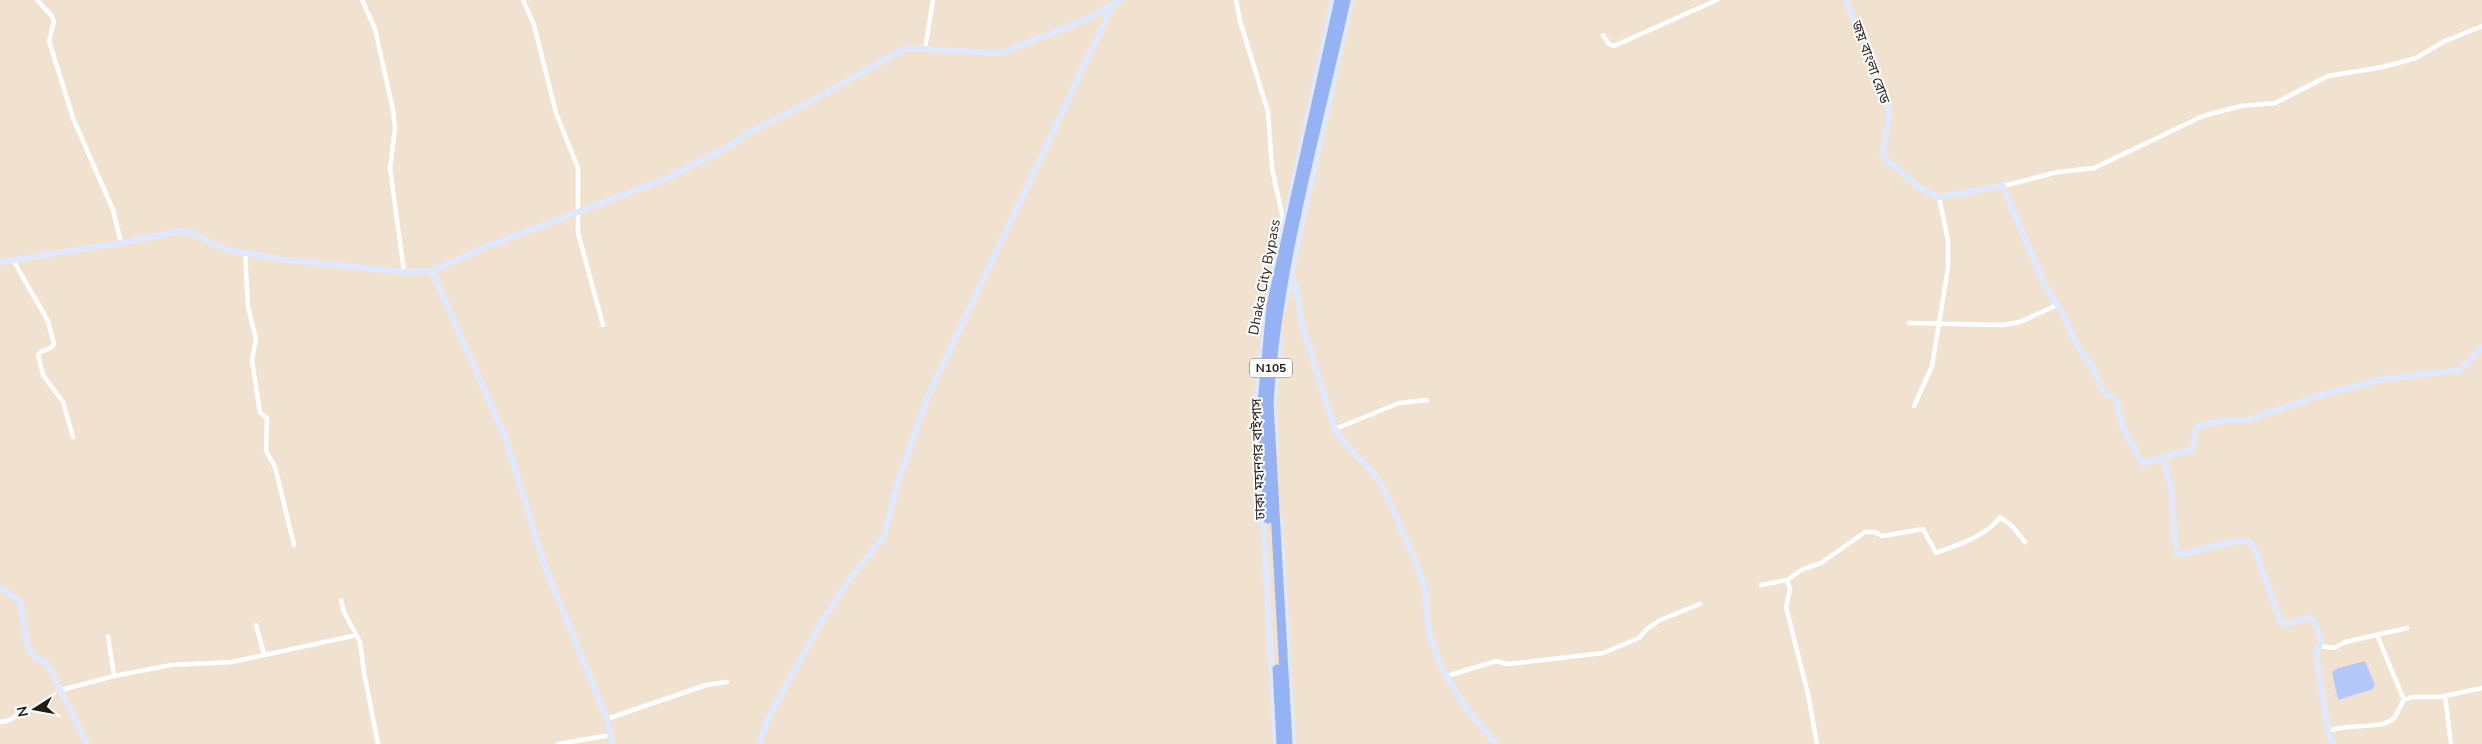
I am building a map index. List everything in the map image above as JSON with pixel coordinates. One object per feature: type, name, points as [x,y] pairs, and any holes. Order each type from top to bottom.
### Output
[{"type":"highway","name":"Dhaka City Bypass","points":[[1281,744],[1263,432],[1262,404],[1265,351],[1280,258],[1339,0]]},
{"type":"highway","name":"ঢাকা মহানগর বাইপাস","points":[[1288,744],[1270,448],[1269,402],[1272,349],[1283,285],[1346,0]]},
{"type":"street","points":[[37,0],[54,21],[49,41],[73,118],[113,210],[121,243]]},
{"type":"street","points":[[363,0],[375,29],[393,110],[395,128],[390,168],[404,272]]},
{"type":"street","points":[[522,0],[534,25],[556,113],[578,168],[578,233],[580,246],[603,324]]},
{"type":"street","points":[[925,48],[932,0]]},
{"type":"street","points":[[0,262],[121,243],[179,231],[190,232],[225,248],[279,259],[404,272],[432,271],[483,248],[665,178],[730,146],[748,133],[800,107],[902,50],[925,48],[992,53],[1003,52],[1112,7],[1121,0]]},
{"type":"street","points":[[1236,0],[1240,21],[1268,112],[1272,169],[1284,223]]},
{"type":"street","points":[[1276,744],[1256,405],[1267,306],[1333,0]]},
{"type":"street","points":[[1293,744],[1276,474],[1274,402],[1283,312],[1350,0]]},
{"type":"street","points":[[1603,34],[1610,44],[1614,46],[1717,0]]},
{"type":"street","name":"জয় বাংলা রোড","points":[[1846,0],[1888,109],[1889,119],[1882,155],[1919,188],[1939,196]]},
{"type":"street","points":[[759,744],[769,716],[818,628],[847,583],[884,536],[895,492],[927,398],[1112,7]]},
{"type":"street","points":[[1914,406],[1932,366],[1948,268],[1948,241],[1939,196],[2004,186],[2058,172],[2094,168],[2204,116],[2241,106],[2275,103],[2328,76],[2383,67],[2416,58],[2445,41],[2482,26]]},
{"type":"street","points":[[2004,186],[2044,284],[2102,388],[2118,402],[2122,425],[2132,440],[2141,462],[2163,458],[2193,448],[2195,429],[2198,426],[2225,420],[2252,419],[2315,397],[2382,380],[2460,370],[2482,347]]},
{"type":"street","points":[[245,252],[248,308],[256,339],[252,360],[260,413],[267,418],[266,451],[275,467],[294,545]]},
{"type":"street","points":[[13,260],[48,321],[54,344],[51,348],[40,351],[38,355],[44,375],[63,402],[73,438]]},
{"type":"street","points":[[432,271],[506,439],[544,564],[607,719],[612,744]]},
{"type":"street","points":[[1291,276],[1296,287],[1303,328],[1335,429],[1343,442],[1382,486],[1423,581],[1429,631],[1447,676],[1470,714],[1496,744]]},
{"type":"street","points":[[1909,323],[1938,322],[2003,325],[2020,322],[2057,305]]},
{"type":"street","points":[[1335,429],[1399,403],[1427,400]]},
{"type":"street","points":[[2163,458],[2171,487],[2176,552],[2183,554],[2231,542],[2251,542],[2278,618],[2286,624],[2303,619],[2312,619],[2316,626],[2320,646],[2316,655],[2333,744]]},
{"type":"street","points":[[1761,585],[1787,580],[1803,569],[1821,563],[1865,532],[1875,532],[1882,536],[1923,529],[1936,553],[1995,525],[2000,517],[2012,526],[2025,542]]},
{"type":"street","points":[[1787,580],[1790,589],[1786,607],[1808,694],[1817,744]]},
{"type":"street","points":[[0,588],[20,602],[28,648],[34,656],[47,664],[87,744]]},
{"type":"street","points":[[341,600],[344,612],[360,642],[364,674],[378,744]]},
{"type":"street","points":[[1447,676],[1496,661],[1508,664],[1603,653],[1639,638],[1647,629],[1660,620],[1700,604]]},
{"type":"street","points":[[256,625],[264,654]]},
{"type":"street","points":[[2320,646],[2334,648],[2345,642],[2407,628]]},
{"type":"street","points":[[61,690],[114,676],[172,664],[232,662],[357,635]]},
{"type":"street","points":[[2377,635],[2404,700]]},
{"type":"street","points":[[108,636],[114,676]]},
{"type":"street","points":[[607,719],[706,685],[727,682]]},
{"type":"street","points":[[2329,731],[2348,726],[2367,726],[2387,722],[2395,717],[2404,700],[2412,697],[2445,696],[2482,688]]},
{"type":"street","points":[[2445,696],[2451,744]]},
{"type":"street","points":[[0,722],[10,720],[17,715]]},
{"type":"street","points":[[558,744],[611,735]]},
{"type":"water","points":[[2365,661],[2375,685],[2373,689],[2338,700],[2332,672],[2338,668]]}]
